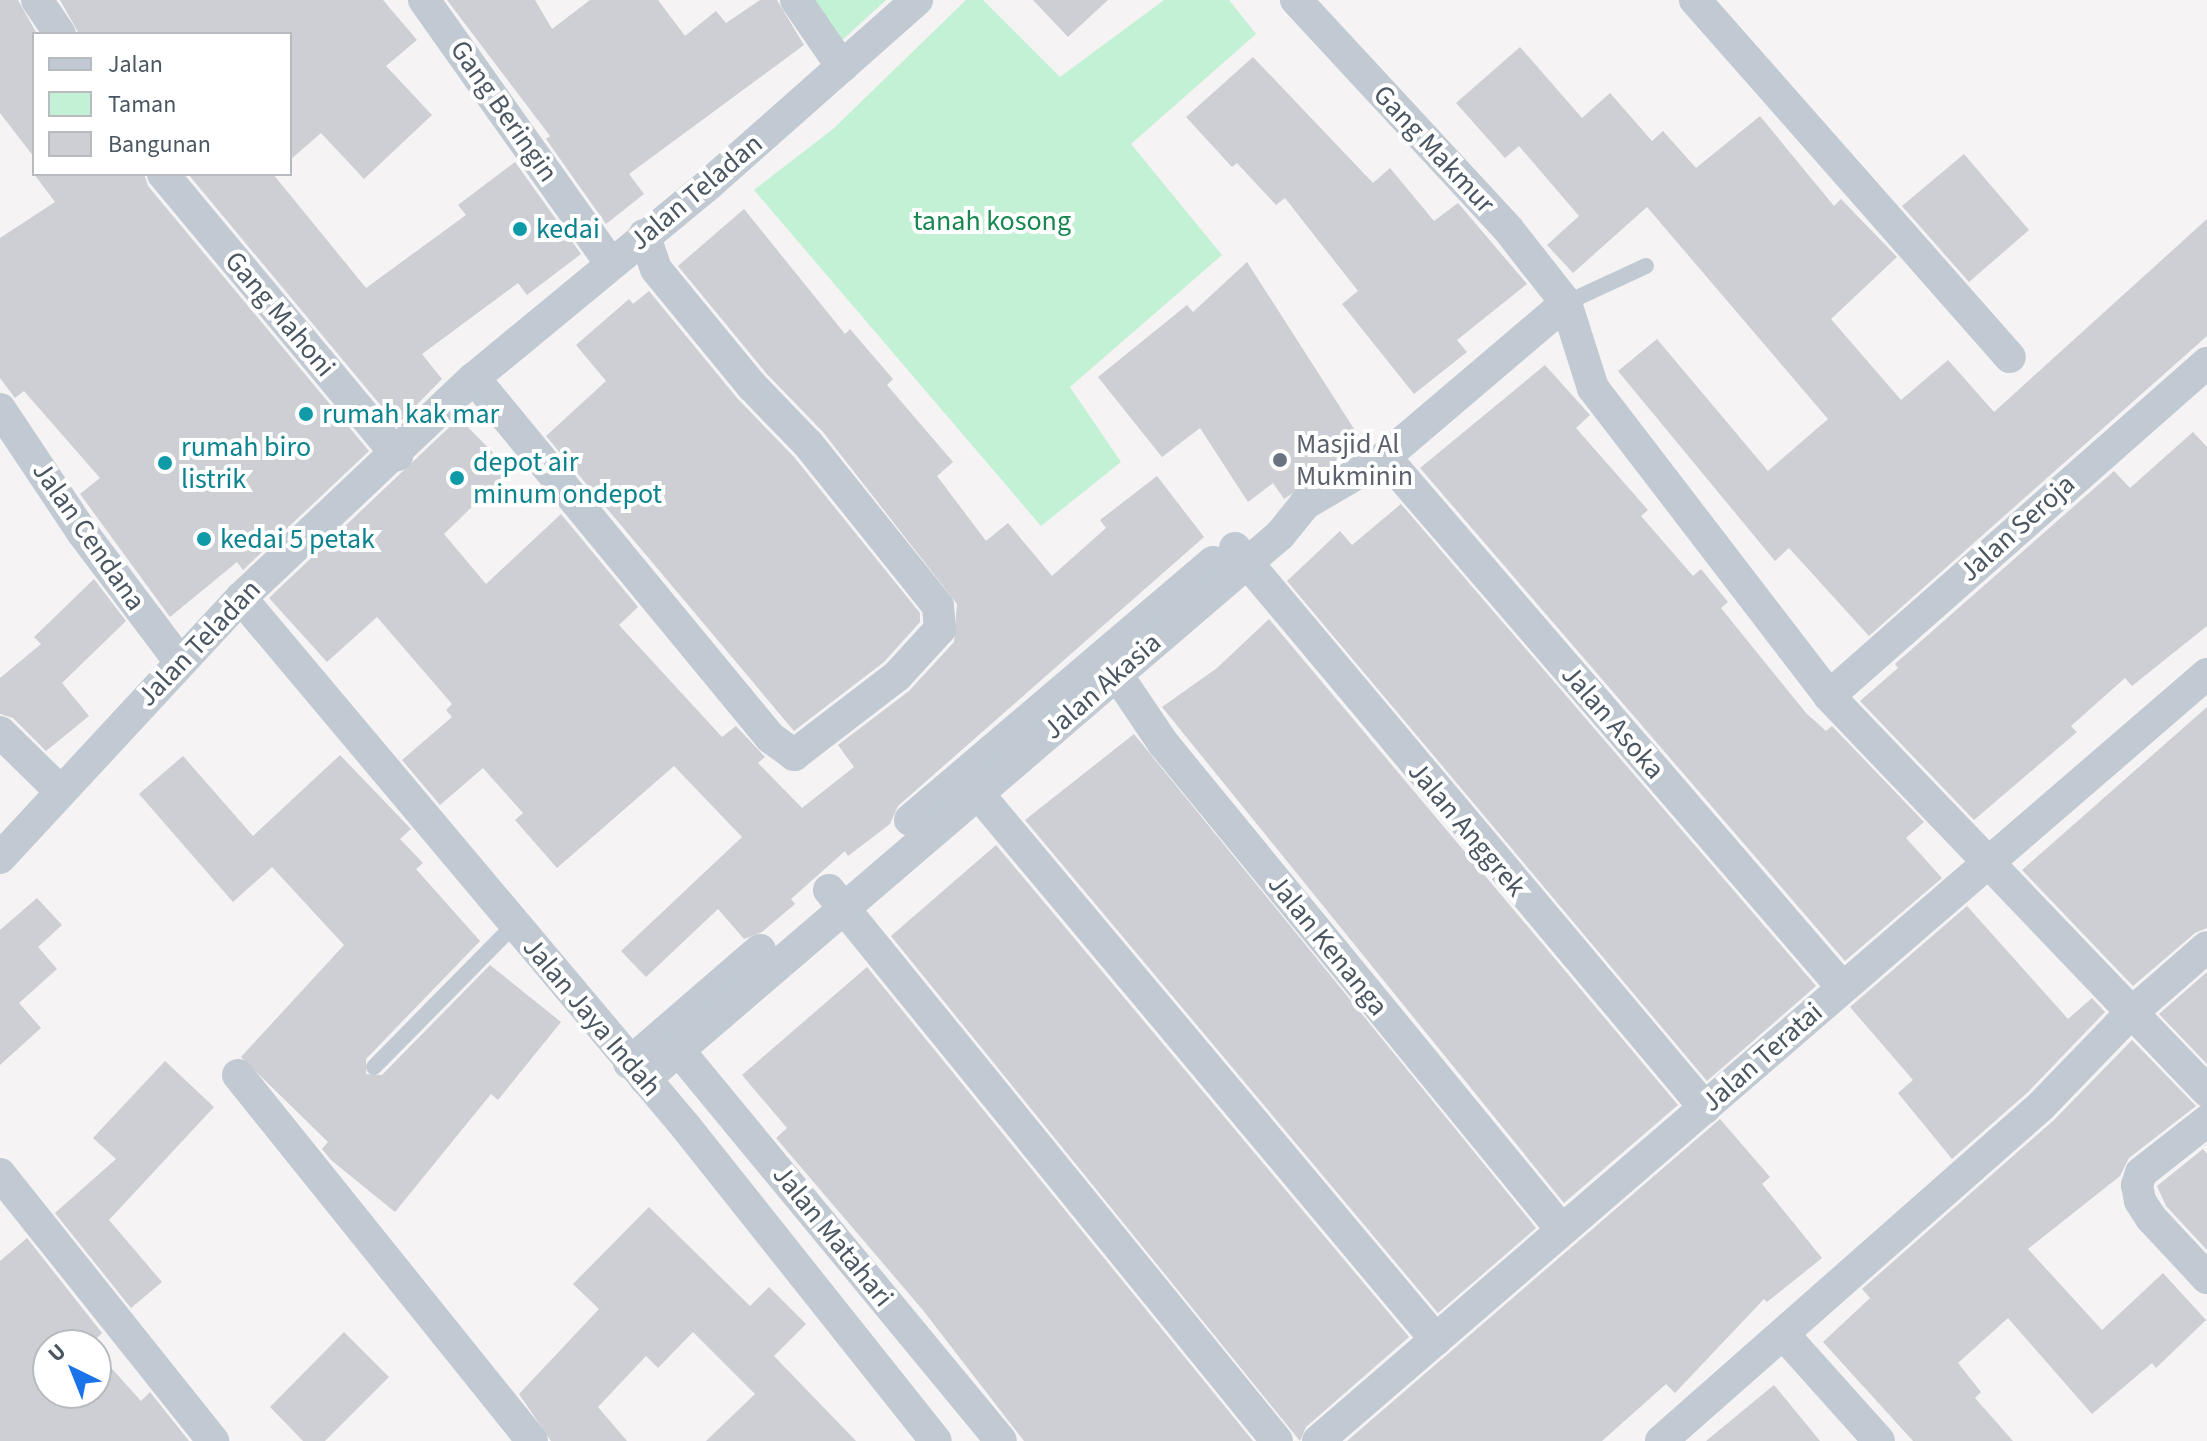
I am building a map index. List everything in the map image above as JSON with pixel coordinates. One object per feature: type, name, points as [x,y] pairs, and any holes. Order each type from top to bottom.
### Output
[{"type":"street","points":[[37,0],[59,32]]},
{"type":"street","name":"Gang Beringin","points":[[424,0],[610,263]]},
{"type":"street","points":[[796,0],[842,67]]},
{"type":"street","name":"Jalan Teladan","points":[[0,858],[59,790],[241,598],[397,455],[474,378],[917,0]]},
{"type":"street","name":"Gang Makmur","points":[[1296,0],[1508,229],[1566,303]]},
{"type":"street","points":[[1695,0],[2010,357]]},
{"type":"street","name":"Gang Mahoni","points":[[165,176],[397,455]]},
{"type":"street","points":[[474,378],[672,612],[734,695],[771,738],[794,755],[897,676],[940,629],[938,606],[808,444],[752,386],[656,269],[644,235]]},
{"type":"street","points":[[1566,303],[1593,388],[1829,696],[2129,1015],[2207,1091]]},
{"type":"street","name":"Jalan Akasia","points":[[637,1071],[1240,554],[1266,518],[1305,504],[1385,457],[1566,303]]},
{"type":"street","name":"Jalan Seroja","points":[[1829,696],[2207,363]]},
{"type":"street","name":"Jalan Cendana","points":[[0,409],[180,662]]},
{"type":"street","name":"Jalan Asoka","points":[[1385,457],[1842,987]]},
{"type":"street","name":"Jalan Akasia","points":[[1240,554],[1280,535],[1305,504]]},
{"type":"street","name":"Jalan Anggrek","points":[[1240,554],[1705,1108]]},
{"type":"street","name":"Jalan Jaya Indah","points":[[241,598],[637,1071],[936,1441]]},
{"type":"street","name":"Jalan Kenanga","points":[[1110,663],[1163,743],[1561,1229]]},
{"type":"street","name":"Jalan Teratai","points":[[1318,1441],[2207,674]]},
{"type":"street","points":[[0,732],[59,790]]},
{"type":"street","points":[[970,784],[1436,1340]]},
{"type":"street","points":[[836,898],[1277,1441]]},
{"type":"street","points":[[1661,1441],[2041,1106],[2129,1015],[2207,947]]},
{"type":"street","name":"Jalan Matahari","points":[[672,1042],[1001,1441]]},
{"type":"street","points":[[238,1075],[532,1441]]},
{"type":"street","points":[[2207,1121],[2141,1173],[2137,1185],[2140,1201],[2151,1218],[2207,1278]]},
{"type":"street","points":[[0,1174],[213,1441]]},
{"type":"street","points":[[1784,1335],[1879,1441]]},
{"type":"lane","points":[[1566,303],[1646,266]]},
{"type":"lane","points":[[374,1067],[514,925]]},
{"type":"green space","points":[[806,0],[886,0],[838,44]]},
{"type":"green space","name":"tanah kosong","points":[[966,0],[983,0],[1060,77],[1164,0],[1229,0],[1256,34],[1131,144],[1222,255],[1070,387],[1121,462],[1041,526],[754,190],[833,129]]},
{"type":"building","points":[[0,0],[18,0],[36,32],[32,32],[32,154],[0,113]]},
{"type":"building","points":[[60,0],[383,0],[417,40],[386,66],[432,115],[364,179],[321,133],[292,158],[292,32],[78,32]]},
{"type":"building","points":[[447,0],[535,0],[552,29],[590,0],[658,0],[685,36],[716,11],[726,23],[760,0],[777,0],[804,45],[629,174],[644,194],[606,224],[546,139],[550,136]]},
{"type":"building","points":[[1033,0],[1108,0],[1068,37]]},
{"type":"building","points":[[1520,47],[1582,118],[1610,93],[1652,141],[1663,131],[1696,168],[1760,116],[1834,206],[1841,199],[1897,257],[1831,319],[1901,400],[1948,360],[1994,412],[2207,219],[2207,336],[1869,636],[1789,548],[1775,561],[1618,371],[1657,339],[1768,471],[1828,419],[1647,207],[1573,273],[1547,245],[1579,216],[1519,146],[1505,158],[1456,103]]},
{"type":"building","points":[[1253,57],[1373,183],[1390,168],[1434,221],[1458,203],[1527,284],[1457,340],[1467,352],[1414,394],[1342,304],[1358,291],[1285,198],[1276,205],[1237,163],[1232,167],[1186,117]]},
{"type":"building","points":[[1964,154],[2029,230],[1969,282],[1902,206]]},
{"type":"building","points":[[515,162],[581,254],[527,295],[518,283],[422,354],[442,379],[397,425],[190,176],[275,176],[366,288],[466,215],[458,205]]},
{"type":"building","points":[[36,176],[145,176],[148,186],[369,451],[243,570],[237,562],[170,617],[80,494],[100,478],[24,391],[15,398],[0,378],[0,238],[55,202]]},
{"type":"building","points":[[744,209],[845,334],[850,329],[893,379],[887,385],[953,462],[937,476],[986,541],[1008,523],[1052,576],[1106,528],[1100,520],[1157,476],[1204,537],[898,806],[890,824],[848,856],[845,851],[791,899],[795,904],[762,932],[744,939],[718,909],[646,977],[621,951],[742,837],[674,766],[557,868],[515,820],[523,813],[483,768],[440,805],[402,760],[452,717],[446,710],[452,704],[377,617],[327,662],[269,598],[459,418],[510,470],[444,534],[486,584],[561,514],[638,607],[619,625],[722,737],[736,726],[765,757],[758,763],[802,808],[854,767],[838,745],[909,691],[954,642],[957,604],[823,432],[766,373],[678,266]]},
{"type":"building","points":[[1247,262],[1365,446],[1284,499],[1273,483],[1248,502],[1200,428],[1162,457],[1098,377],[1187,305],[1193,312]]},
{"type":"building","points":[[649,291],[737,398],[794,457],[920,613],[920,622],[884,662],[794,731],[546,436],[606,381],[576,345],[629,299],[633,304]]},
{"type":"building","points":[[1545,365],[1590,415],[1576,428],[1648,510],[1641,516],[1693,576],[1701,569],[1728,602],[1721,608],[1806,713],[1826,731],[1832,726],[1924,822],[1906,838],[1942,878],[1845,961],[1420,468]]},
{"type":"building","points":[[2193,432],[2207,447],[2207,626],[2132,686],[2125,678],[2071,726],[2077,732],[1974,820],[1860,701],[1898,668],[1895,664],[2114,471],[2130,488]]},
{"type":"building","points":[[1401,504],[1816,986],[1707,1081],[1287,581],[1340,531],[1352,545]]},
{"type":"building","points":[[94,579],[126,621],[62,683],[89,716],[46,751],[13,718],[0,714],[0,678],[41,644],[34,637]]},
{"type":"building","points":[[1269,619],[1678,1105],[1564,1203],[1162,707],[1217,668]]},
{"type":"building","points":[[2207,707],[2207,928],[2195,933],[2133,986],[2022,870]]},
{"type":"building","points":[[1134,734],[1536,1228],[1438,1313],[1025,820]]},
{"type":"building","points":[[340,755],[411,829],[400,839],[423,863],[416,869],[480,941],[366,1059],[366,1074],[382,1075],[490,965],[561,1022],[498,1100],[491,1094],[395,1212],[331,1160],[322,1149],[328,1142],[241,1057],[344,945],[272,867],[233,902],[139,794],[183,756],[253,836]]},
{"type":"building","points":[[996,845],[1409,1337],[1306,1427],[1300,1441],[891,936]]},
{"type":"building","points":[[37,898],[62,925],[38,947],[57,969],[19,1003],[41,1028],[0,1065],[0,930]]},
{"type":"building","points":[[1967,906],[2068,1019],[2092,998],[2105,1012],[2028,1092],[1952,1159],[1898,1093],[1913,1080],[1850,1007]]},
{"type":"building","points":[[867,967],[1253,1441],[1024,1441],[922,1309],[776,1138],[787,1128],[742,1075]]},
{"type":"building","points":[[2207,972],[2207,1064],[2159,1014]]},
{"type":"building","points":[[2132,1040],[2196,1106],[2129,1158],[2120,1176],[2028,1249],[2102,1330],[2163,1273],[2206,1320],[2156,1368],[2152,1363],[2092,1414],[2008,1318],[1958,1363],[1981,1392],[1975,1398],[2013,1441],[1913,1441],[1823,1342],[1870,1298],[1862,1289],[2054,1120]]},
{"type":"building","points":[[165,1061],[214,1107],[109,1220],[162,1282],[131,1308],[55,1213],[116,1159],[93,1138]]},
{"type":"building","points":[[1720,1119],[1770,1177],[1762,1184],[1822,1258],[1767,1302],[1764,1299],[1675,1393],[1666,1384],[1602,1441],[1347,1441]]},
{"type":"building","points":[[2203,1149],[2207,1154],[2207,1250],[2166,1206],[2157,1186]]},
{"type":"building","points":[[649,1207],[750,1306],[769,1287],[806,1324],[774,1356],[856,1441],[706,1441],[755,1394],[693,1332],[658,1368],[646,1356],[598,1407],[627,1441],[551,1441],[519,1394],[599,1309],[573,1284]]},
{"type":"building","points":[[27,1238],[99,1329],[32,1329],[32,1409],[112,1409],[112,1369],[141,1401],[150,1392],[189,1441],[0,1441],[0,1261]]},
{"type":"building","points":[[344,1332],[389,1377],[325,1441],[303,1441],[270,1407]]},
{"type":"building","points":[[1774,1385],[1820,1441],[1706,1441]]},
{"type":"place","name":"kedai","points":[[520,229]]},
{"type":"place","name":"rumah kak mar","points":[[306,414]]},
{"type":"place","name":"Masjid Al Mukminin","points":[[1280,460]]},
{"type":"place","name":"rumah biro listrik","points":[[165,463]]},
{"type":"place","name":"depot air minum ondepot","points":[[457,478]]},
{"type":"place","name":"kedai 5 petak","points":[[204,539]]}]
